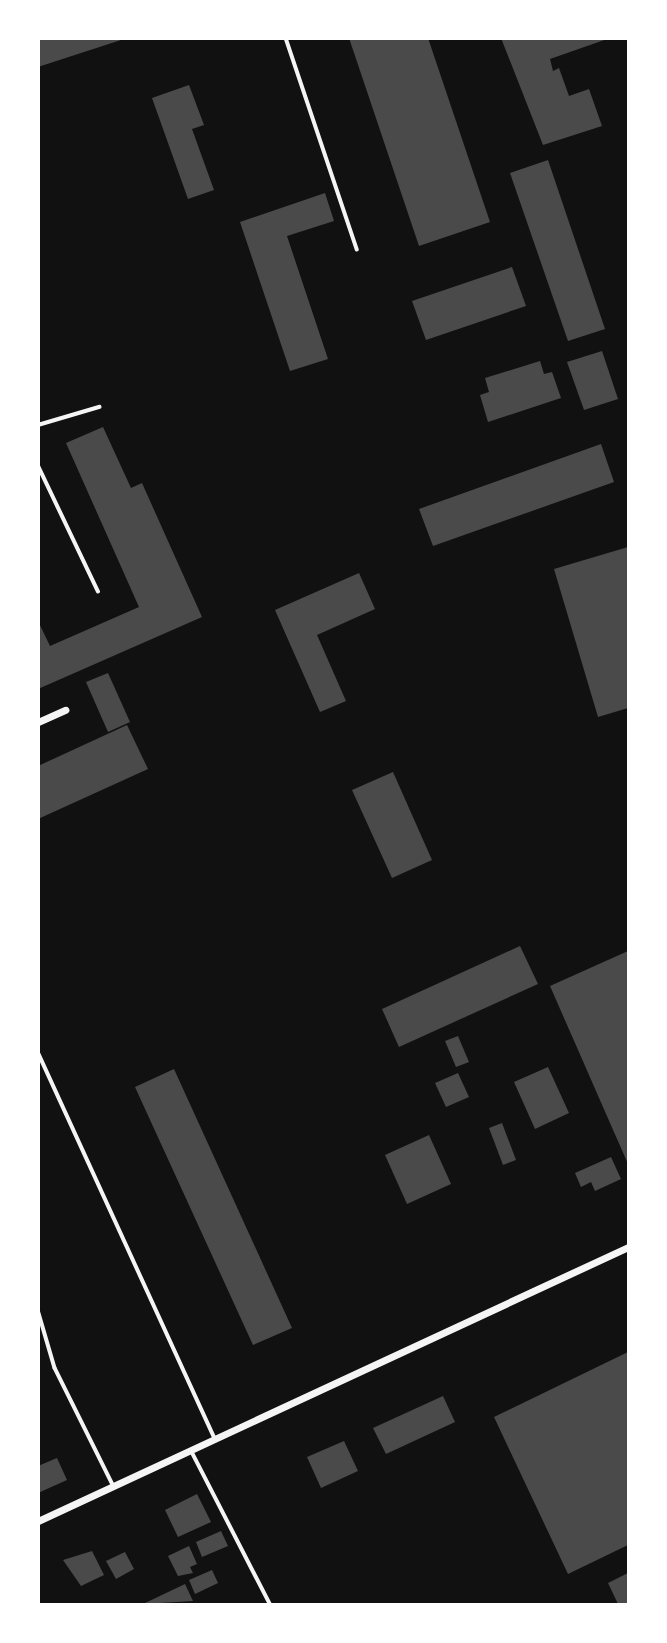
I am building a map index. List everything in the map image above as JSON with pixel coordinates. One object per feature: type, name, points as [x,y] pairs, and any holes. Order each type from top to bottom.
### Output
[{"type":"street","points":[[38,722],[65,710]]},
{"type":"street","points":[[38,1521],[190,1448],[628,1247]]},
{"type":"lane","points":[[286,38],[357,249]]},
{"type":"lane","points":[[38,425],[99,407]]},
{"type":"lane","points":[[38,465],[97,590]]},
{"type":"lane","points":[[38,1052],[214,1437]]},
{"type":"lane","points":[[38,1310],[55,1368],[113,1485]]},
{"type":"lane","points":[[190,1448],[271,1605]]},
{"type":"building","points":[[38,38],[124,38],[124,39],[38,67]]},
{"type":"building","points":[[349,38],[428,38],[490,222],[419,246]]},
{"type":"building","points":[[501,38],[610,38],[550,59],[553,71],[559,68],[569,96],[589,89],[602,126],[543,145]]},
{"type":"building","points":[[189,85],[204,125],[192,129],[214,190],[188,199],[152,98]]},
{"type":"building","points":[[548,160],[605,329],[568,341],[510,173]]},
{"type":"building","points":[[325,193],[334,221],[287,236],[328,359],[290,371],[240,222]]},
{"type":"building","points":[[512,267],[526,306],[426,340],[412,301]]},
{"type":"building","points":[[602,351],[618,399],[584,410],[567,362]]},
{"type":"building","points":[[540,361],[544,374],[552,372],[561,398],[488,422],[480,395],[489,392],[485,378]]},
{"type":"building","points":[[103,427],[131,488],[142,483],[202,617],[38,689],[38,621],[50,646],[139,607],[66,443]]},
{"type":"building","points":[[601,444],[614,482],[433,546],[419,509]]},
{"type":"building","points":[[628,547],[628,708],[598,717],[554,569]]},
{"type":"building","points":[[359,573],[375,609],[317,635],[346,701],[320,712],[275,610]]},
{"type":"building","points":[[108,673],[130,722],[108,732],[86,682]]},
{"type":"building","points":[[127,725],[148,769],[38,819],[38,766]]},
{"type":"building","points":[[393,772],[432,860],[392,878],[352,790]]},
{"type":"building","points":[[520,946],[538,984],[399,1047],[382,1009]]},
{"type":"building","points":[[628,951],[628,1164],[550,986]]},
{"type":"building","points":[[458,1036],[469,1062],[456,1067],[445,1041]]},
{"type":"building","points":[[548,1067],[569,1113],[535,1129],[514,1082]]},
{"type":"building","points":[[174,1069],[292,1328],[253,1345],[135,1087]]},
{"type":"building","points":[[458,1073],[469,1097],[446,1107],[435,1083]]},
{"type":"building","points":[[502,1123],[516,1160],[503,1165],[489,1128]]},
{"type":"building","points":[[429,1135],[451,1184],[407,1204],[385,1155]]},
{"type":"building","points":[[611,1157],[621,1179],[595,1191],[591,1182],[581,1187],[575,1173]]},
{"type":"building","points":[[628,1352],[628,1545],[568,1574],[494,1417]]},
{"type":"building","points":[[443,1396],[455,1422],[386,1454],[373,1428]]},
{"type":"building","points":[[344,1441],[358,1471],[321,1488],[307,1457]]},
{"type":"building","points":[[57,1458],[67,1480],[38,1493],[38,1466]]},
{"type":"building","points":[[197,1494],[211,1522],[178,1537],[165,1510]]},
{"type":"building","points":[[221,1531],[228,1546],[202,1557],[196,1542]]},
{"type":"building","points":[[189,1546],[197,1564],[190,1567],[193,1573],[178,1576],[168,1556]]},
{"type":"building","points":[[92,1551],[104,1575],[81,1586],[63,1560]]},
{"type":"building","points":[[125,1552],[134,1569],[116,1579],[106,1561]]},
{"type":"building","points":[[212,1570],[218,1583],[195,1594],[189,1580]]},
{"type":"building","points":[[628,1573],[628,1603],[618,1604],[608,1583]]},
{"type":"building","points":[[185,1584],[193,1601],[143,1604]]}]
